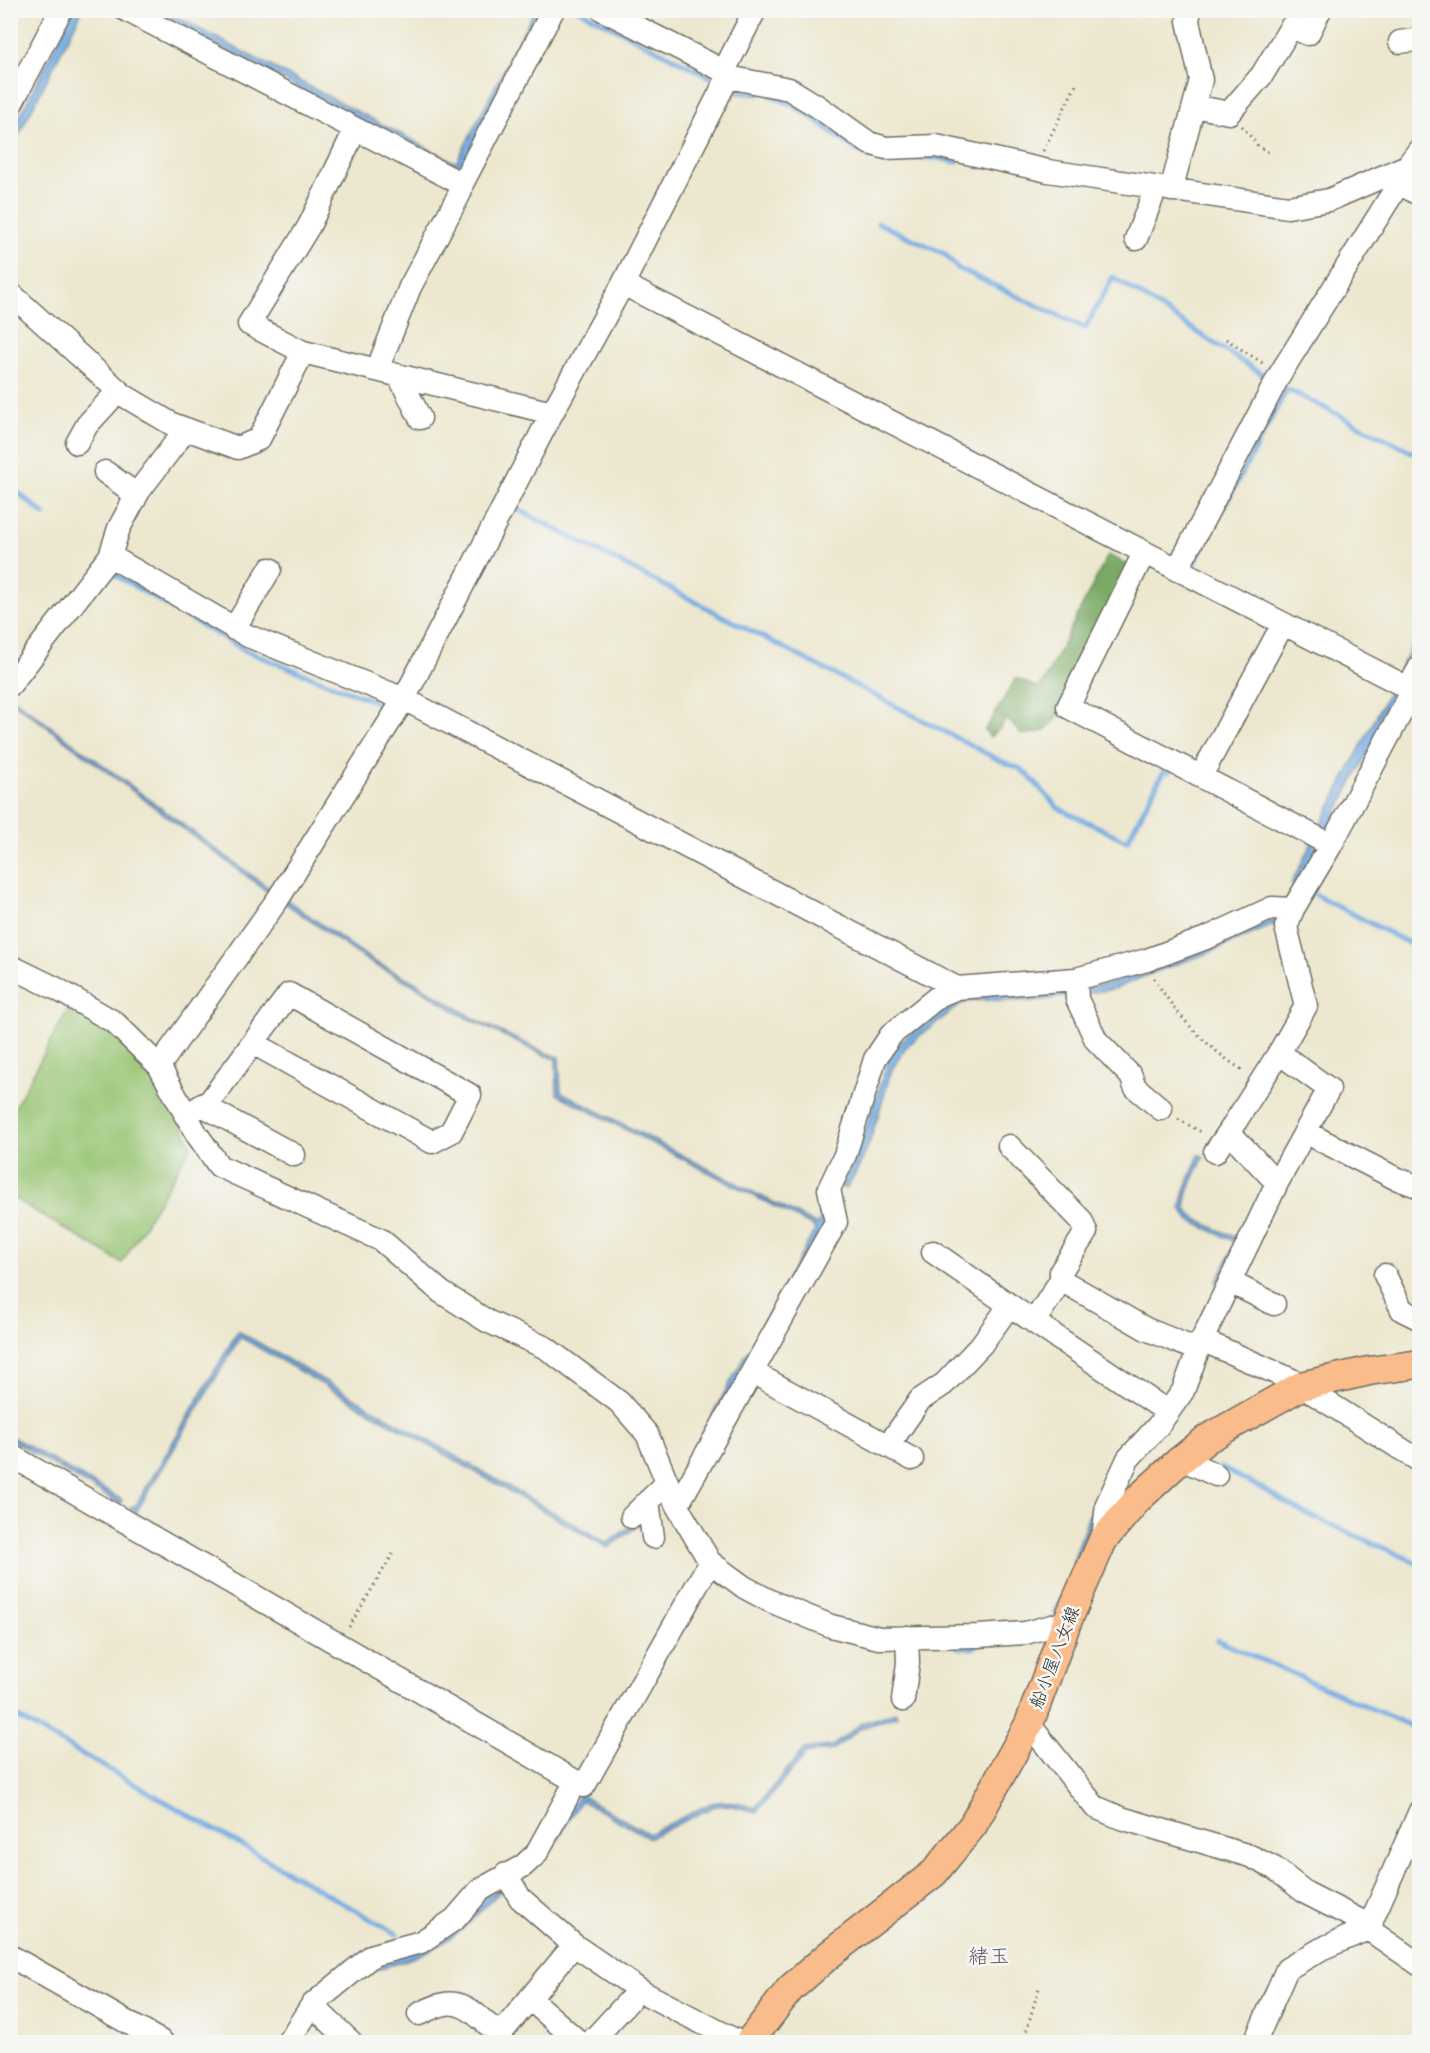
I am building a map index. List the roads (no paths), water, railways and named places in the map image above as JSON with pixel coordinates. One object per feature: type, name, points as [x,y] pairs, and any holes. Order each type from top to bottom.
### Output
[{"type":"main road","name":"船小屋八女線","points":[[750,2043],[790,1989],[830,1954],[934,1873],[973,1826],[1029,1724],[1067,1622],[1103,1539],[1138,1499],[1207,1439],[1301,1386],[1369,1371],[1419,1364]]},
{"type":"street","points":[[10,106],[61,10]]},
{"type":"street","points":[[126,10],[462,184]]},
{"type":"street","points":[[376,370],[410,287],[553,10]]},
{"type":"street","points":[[603,10],[726,74],[789,89],[869,143],[886,148],[936,146],[1037,169],[1288,207],[1329,200],[1408,166]]},
{"type":"street","points":[[159,1066],[278,899],[404,699],[552,413],[623,284],[755,10]]},
{"type":"street","points":[[1136,239],[1164,189],[1201,80],[1188,21],[1190,10]]},
{"type":"street","points":[[1194,106],[1229,113],[1262,75],[1291,27],[1308,34],[1320,10]]},
{"type":"street","points":[[355,130],[309,226],[249,324],[303,352],[552,413]]},
{"type":"street","points":[[1408,166],[1419,195]]},
{"type":"street","points":[[1177,570],[1280,374],[1408,166]]},
{"type":"street","points":[[623,284],[1414,691]]},
{"type":"street","points":[[10,293],[118,391],[172,423],[238,448],[259,440],[303,352]]},
{"type":"street","points":[[399,376],[420,418]]},
{"type":"street","points":[[77,443],[87,425],[118,391]]},
{"type":"street","points":[[10,685],[110,556],[119,528],[135,499],[186,429]]},
{"type":"street","points":[[105,472],[126,487],[135,499]]},
{"type":"street","points":[[1144,553],[1068,707],[1331,844]]},
{"type":"street","points":[[110,556],[234,629],[404,699],[957,988]]},
{"type":"street","points":[[234,629],[270,568]]},
{"type":"street","points":[[1201,776],[1283,624]]},
{"type":"street","points":[[1277,1183],[1222,1142],[1280,1053],[1306,1006],[1286,927],[1293,909],[1414,691],[1419,667]]},
{"type":"street","points":[[676,1506],[836,1222],[829,1190],[845,1155],[875,1059],[891,1035],[940,996],[957,988],[1076,979],[1143,961],[1209,937],[1272,908],[1293,909]]},
{"type":"street","points":[[10,966],[57,989],[114,1022],[159,1066],[194,1110],[294,1155]]},
{"type":"street","points":[[1076,979],[1077,999],[1096,1040],[1131,1076],[1135,1087],[1161,1108]]},
{"type":"street","points":[[194,1110],[210,1101],[289,994],[471,1095],[451,1132],[432,1142],[253,1043]]},
{"type":"street","points":[[1103,1539],[1107,1504],[1128,1459],[1183,1391],[1200,1345],[1277,1183],[1329,1089],[1280,1053]]},
{"type":"street","points":[[194,1110],[196,1133],[219,1166],[381,1240],[441,1292],[487,1321],[546,1348],[619,1402],[646,1434],[676,1506],[710,1562],[744,1587],[770,1601],[831,1626],[879,1638],[1025,1633],[1067,1622]]},
{"type":"street","points":[[1305,1132],[1395,1178],[1419,1187]]},
{"type":"street","points":[[1009,1146],[1081,1220],[1086,1232],[1061,1271],[1061,1280],[1034,1322]]},
{"type":"street","points":[[933,1252],[1168,1412]]},
{"type":"street","points":[[1385,1275],[1402,1310],[1419,1319]]},
{"type":"street","points":[[1061,1280],[1146,1329],[1200,1345],[1292,1380],[1419,1461]]},
{"type":"street","points":[[1230,1282],[1274,1304]]},
{"type":"street","points":[[888,1446],[920,1400],[944,1384],[981,1345],[1010,1305]]},
{"type":"street","points":[[752,1372],[912,1458]]},
{"type":"street","points":[[10,1455],[584,1786],[710,1562]]},
{"type":"street","points":[[1182,1459],[1216,1475]]},
{"type":"street","points":[[653,1537],[640,1509],[667,1483]]},
{"type":"street","points":[[897,1700],[908,1663],[902,1637]]},
{"type":"street","points":[[1029,1724],[1095,1807],[1121,1818],[1250,1856],[1274,1868],[1306,1893],[1370,1926],[1419,1965]]},
{"type":"street","points":[[288,2043],[312,2006],[373,1955],[421,1942],[455,1919],[480,1890],[523,1866],[536,1854],[576,1781]]},
{"type":"street","points":[[1255,2043],[1287,1969],[1323,1948],[1370,1926],[1419,1810]]},
{"type":"street","points":[[506,1874],[520,1898],[574,1945],[639,1990],[739,2043]]},
{"type":"street","points":[[418,2014],[436,2005],[456,2003],[470,2008],[500,2037],[574,1945]]},
{"type":"street","points":[[10,1956],[162,2043]]},
{"type":"street","points":[[591,2043],[639,1990]]},
{"type":"street","points":[[530,1999],[579,2043]]},
{"type":"street","points":[[312,2006],[351,2043]]},
{"type":"water","points":[[73,11],[82,11],[11,150],[11,134]]},
{"type":"water","points":[[150,11],[165,11],[456,163],[534,11],[541,11],[459,170]]},
{"type":"water","points":[[1419,632],[1419,651],[1407,675],[1399,671]]},
{"type":"water","points":[[1388,693],[1396,698],[1298,887],[1291,884]]},
{"type":"water","points":[[10,696],[274,892],[272,895],[11,700]]},
{"type":"water","points":[[287,900],[375,962],[417,983],[478,1021],[559,1057],[561,1092],[817,1225],[822,1218],[827,1220],[684,1478],[679,1475],[815,1230],[814,1227],[557,1094],[556,1059],[463,1016],[414,985],[371,963],[285,903]]},
{"type":"water","points":[[1280,919],[1277,925],[1114,989],[1034,1001],[974,1000],[962,1003],[907,1046],[892,1069],[861,1161],[846,1189],[840,1186],[857,1155],[891,1053],[898,1044],[955,998],[977,994],[1033,995],[1108,984],[1271,920]]},
{"type":"water","points":[[1199,1155],[1204,1157],[1192,1181],[1186,1200],[1188,1211],[1193,1217],[1241,1240],[1220,1285],[1216,1283],[1236,1242],[1190,1221],[1181,1208],[1185,1190]]},
{"type":"water","points":[[238,1331],[607,1543],[642,1518],[644,1521],[608,1548],[240,1337],[136,1513],[130,1509],[132,1506],[135,1507]]},
{"type":"water","points":[[11,1436],[122,1500],[120,1504],[11,1440]]},
{"type":"water","points":[[1095,1498],[1099,1500],[1076,1566],[1072,1564]]},
{"type":"water","points":[[896,1712],[897,1716],[861,1728],[833,1750],[807,1753],[757,1812],[728,1805],[715,1806],[649,1838],[581,1800],[554,1846],[550,1845],[579,1794],[649,1834],[711,1803],[739,1803],[755,1808],[804,1749],[832,1746],[862,1723]]},
{"type":"water","points":[[504,1888],[451,1938],[408,1960],[372,1970],[371,1965],[491,1893]]},
{"type":"waterway","points":[[579,10],[720,82]]},
{"type":"waterway","points":[[728,86],[738,92],[759,94]]},
{"type":"waterway","points":[[771,96],[808,115],[856,149],[866,154],[886,158]]},
{"type":"waterway","points":[[913,158],[937,158],[957,162]]},
{"type":"waterway","points":[[878,223],[945,254],[957,268],[1085,328],[1113,277],[1266,377]]},
{"type":"waterway","points":[[1193,565],[1287,389],[1420,456]]},
{"type":"waterway","points":[[10,486],[45,515]]},
{"type":"waterway","points":[[519,510],[999,760],[1019,768],[1058,808],[1127,841],[1165,769],[1169,772]]},
{"type":"waterway","points":[[109,571],[246,651],[389,707],[387,711]]},
{"type":"waterway","points":[[1316,895],[1420,949]]},
{"type":"waterway","points":[[1137,1429],[1154,1411]]},
{"type":"waterway","points":[[1221,1468],[1302,1512],[1420,1564]]},
{"type":"waterway","points":[[1055,1612],[1070,1578]]},
{"type":"waterway","points":[[1217,1640],[1420,1730]]},
{"type":"waterway","points":[[958,1647],[972,1648],[977,1645]]},
{"type":"waterway","points":[[10,1713],[397,1934]]},
{"type":"district","name":"緒玉","points":[[989,1955]]}]
